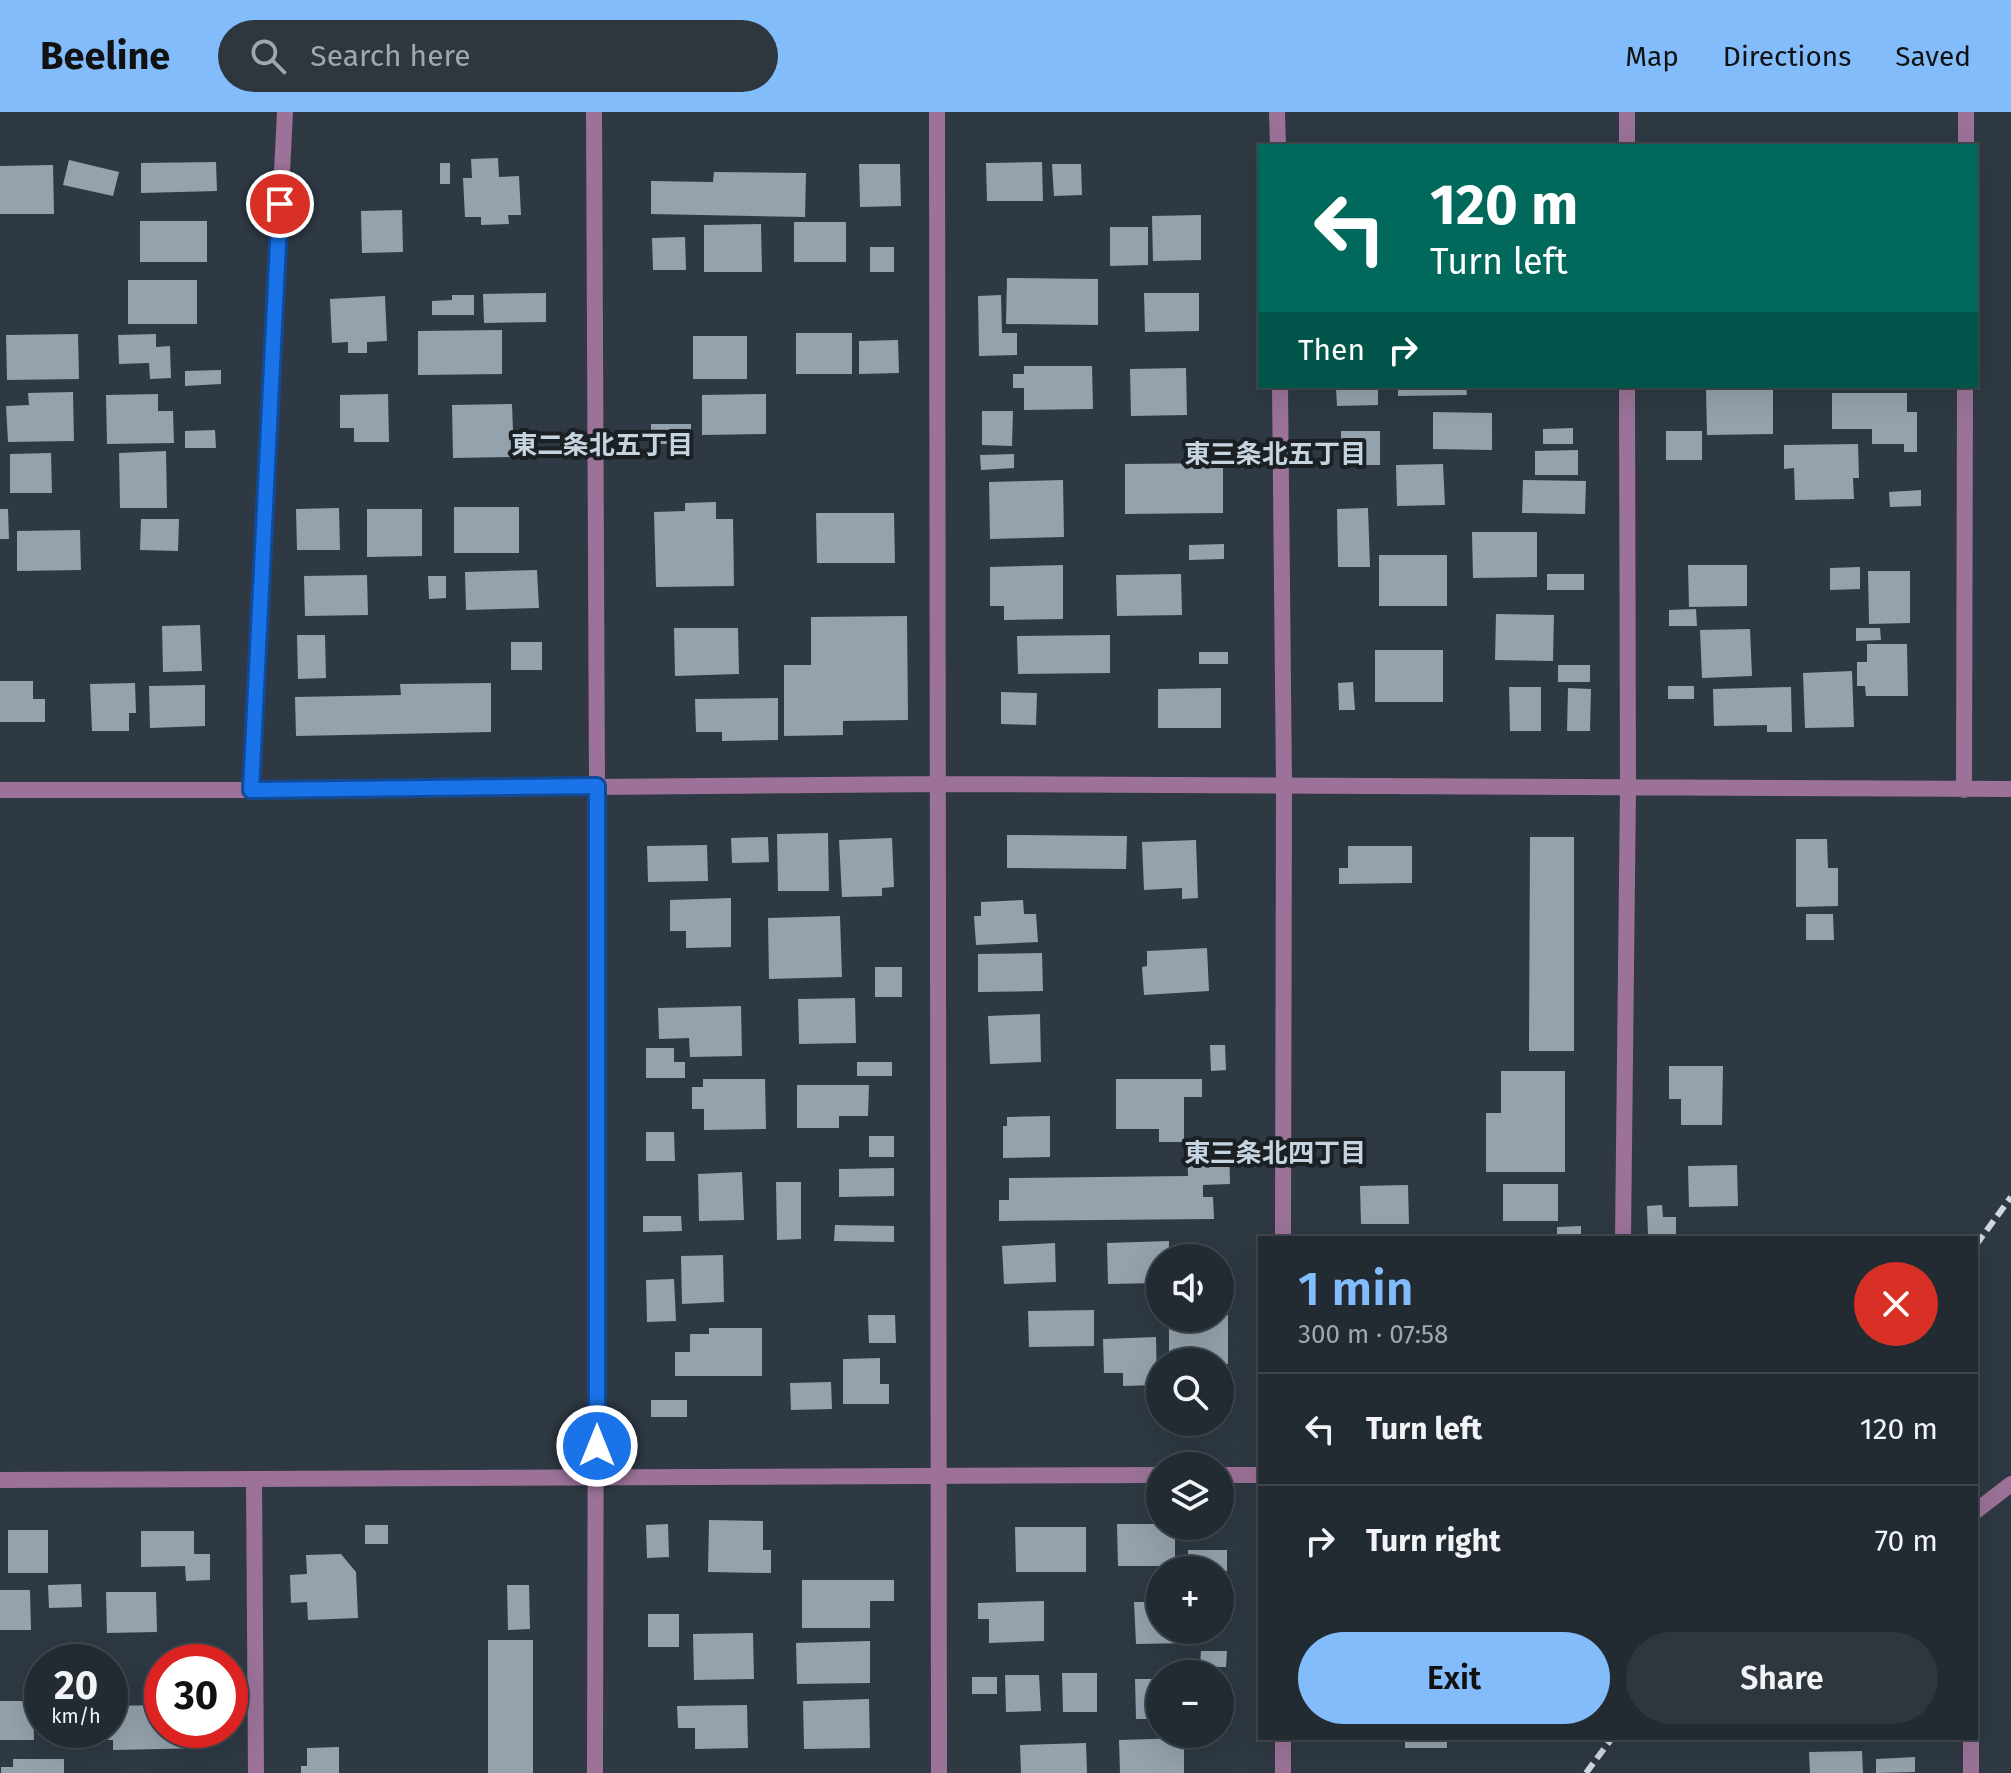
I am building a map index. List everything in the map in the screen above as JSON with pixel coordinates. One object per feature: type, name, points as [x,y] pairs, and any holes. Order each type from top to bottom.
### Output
[{"type":"street","points":[[251,790],[285,112]]},
{"type":"street","points":[[594,112],[597,786],[595,1773]]},
{"type":"street","points":[[937,112],[939,1773]]},
{"type":"street","points":[[1277,112],[1278,144]]},
{"type":"street","points":[[1627,112],[1627,144]]},
{"type":"street","points":[[1966,112],[1966,144]]},
{"type":"street","points":[[1280,388],[1284,785],[1283,1236]]},
{"type":"street","points":[[1623,1236],[1628,788],[1627,388]]},
{"type":"street","points":[[1964,790],[1965,388]]},
{"type":"street","points":[[0,790],[939,784],[2011,789]]},
{"type":"street","points":[[0,1480],[1146,1475]]},
{"type":"street","points":[[1234,1475],[1258,1475]]},
{"type":"street","points":[[254,1479],[256,1773]]},
{"type":"street","points":[[1978,1509],[2011,1484]]},
{"type":"street","points":[[1283,1740],[1283,1773]]},
{"type":"street","points":[[1971,1740],[1971,1773]]},
{"type":"building","points":[[498,158],[499,177],[519,176],[521,215],[508,215],[509,224],[481,225],[481,217],[465,217],[463,178],[472,178],[471,159]]},
{"type":"building","points":[[69,160],[119,172],[113,196],[63,185]]},
{"type":"building","points":[[216,162],[217,191],[141,193],[141,163]]},
{"type":"building","points":[[1042,162],[1043,201],[987,201],[986,163]]},
{"type":"building","points":[[440,163],[450,163],[450,184],[440,184]]},
{"type":"building","points":[[859,164],[900,164],[901,206],[860,207]]},
{"type":"building","points":[[1052,164],[1081,164],[1082,195],[1054,196]]},
{"type":"building","points":[[53,165],[54,214],[0,214],[0,166]]},
{"type":"building","points":[[714,172],[806,173],[805,217],[651,214],[651,181],[713,182]]},
{"type":"building","points":[[402,210],[403,252],[362,253],[361,211]]},
{"type":"building","points":[[1201,215],[1201,260],[1153,261],[1152,216]]},
{"type":"building","points":[[140,221],[207,221],[207,262],[140,262]]},
{"type":"building","points":[[794,222],[846,222],[846,262],[794,262]]},
{"type":"building","points":[[761,224],[762,272],[704,272],[704,225]]},
{"type":"building","points":[[1110,227],[1148,227],[1148,265],[1110,266]]},
{"type":"building","points":[[685,237],[686,270],[653,270],[652,238]]},
{"type":"building","points":[[870,247],[894,247],[894,272],[870,272]]},
{"type":"building","points":[[1007,278],[1098,279],[1098,325],[1006,324]]},
{"type":"building","points":[[128,280],[197,280],[197,324],[128,324]]},
{"type":"building","points":[[546,293],[546,322],[484,323],[483,294]]},
{"type":"building","points":[[1144,293],[1199,293],[1199,331],[1145,332]]},
{"type":"building","points":[[452,295],[474,295],[474,315],[432,315],[432,301],[452,300]]},
{"type":"building","points":[[1001,295],[1002,333],[1017,333],[1017,355],[979,356],[978,296]]},
{"type":"building","points":[[385,296],[387,341],[367,342],[367,353],[348,353],[348,342],[332,343],[330,299]]},
{"type":"building","points":[[502,330],[502,374],[418,375],[418,331]]},
{"type":"building","points":[[796,333],[852,333],[852,374],[796,374]]},
{"type":"building","points":[[78,334],[79,379],[7,380],[6,335]]},
{"type":"building","points":[[156,334],[156,347],[170,346],[171,378],[150,379],[149,363],[119,364],[118,335]]},
{"type":"building","points":[[693,336],[747,336],[747,379],[693,379]]},
{"type":"building","points":[[898,340],[899,373],[859,374],[859,341]]},
{"type":"building","points":[[1024,366],[1092,366],[1093,409],[1024,410],[1024,388],[1013,388],[1013,374],[1024,374]]},
{"type":"building","points":[[1186,368],[1187,415],[1131,416],[1130,369]]},
{"type":"building","points":[[221,370],[221,384],[185,386],[185,371]]},
{"type":"building","points":[[1336,388],[1378,388],[1378,405],[1337,406]]},
{"type":"building","points":[[1398,388],[1466,388],[1467,395],[1398,396]]},
{"type":"building","points":[[1773,389],[1773,434],[1707,435],[1706,390]]},
{"type":"building","points":[[73,392],[74,441],[8,442],[6,406],[29,405],[28,393]]},
{"type":"building","points":[[1832,393],[1907,393],[1907,412],[1917,412],[1917,452],[1904,452],[1904,444],[1872,444],[1872,429],[1832,429]]},
{"type":"building","points":[[158,394],[158,411],[173,411],[174,443],[107,444],[106,395]]},
{"type":"building","points":[[388,394],[389,442],[354,442],[354,428],[340,428],[340,395]]},
{"type":"building","points":[[766,394],[766,434],[702,435],[702,395]]},
{"type":"building","points":[[512,404],[514,457],[453,458],[452,405]]},
{"type":"building","points":[[982,411],[1013,411],[1012,446],[982,445]]},
{"type":"building","points":[[1433,412],[1492,413],[1492,450],[1433,449]]},
{"type":"building","points":[[651,424],[691,424],[691,444],[651,444]]},
{"type":"building","points":[[1573,428],[1573,444],[1543,444],[1543,429]]},
{"type":"building","points":[[215,430],[216,448],[185,448],[185,431]]},
{"type":"building","points":[[1341,431],[1380,431],[1380,465],[1341,465]]},
{"type":"building","points":[[1666,431],[1702,431],[1702,460],[1666,460]]},
{"type":"building","points":[[1858,444],[1859,478],[1853,478],[1854,499],[1795,500],[1794,468],[1784,469],[1784,445]]},
{"type":"building","points":[[1578,450],[1578,475],[1535,475],[1535,451]]},
{"type":"building","points":[[166,451],[167,508],[120,508],[119,453]]},
{"type":"building","points":[[51,453],[52,493],[10,493],[10,454]]},
{"type":"building","points":[[1014,454],[1014,468],[981,470],[980,455]]},
{"type":"building","points":[[1223,463],[1223,513],[1125,514],[1125,464]]},
{"type":"building","points":[[1443,464],[1445,505],[1397,506],[1396,465]]},
{"type":"building","points":[[1063,480],[1064,537],[990,539],[989,482]]},
{"type":"building","points":[[1523,480],[1586,481],[1585,514],[1522,513]]},
{"type":"building","points":[[1921,490],[1921,506],[1890,507],[1889,492]]},
{"type":"building","points":[[716,502],[716,519],[733,519],[734,586],[656,587],[654,512],[685,511],[685,503]]},
{"type":"building","points":[[454,507],[519,507],[519,553],[454,553]]},
{"type":"building","points":[[339,508],[340,550],[297,550],[296,509]]},
{"type":"building","points":[[1368,508],[1370,567],[1338,567],[1337,509]]},
{"type":"building","points":[[0,509],[8,509],[9,539],[0,539]]},
{"type":"building","points":[[367,509],[422,509],[422,556],[367,557]]},
{"type":"building","points":[[816,513],[894,513],[895,563],[817,563]]},
{"type":"building","points":[[141,519],[179,519],[178,551],[140,550]]},
{"type":"building","points":[[80,530],[81,570],[17,571],[17,531]]},
{"type":"building","points":[[1472,532],[1537,532],[1537,577],[1473,578]]},
{"type":"building","points":[[1224,544],[1224,559],[1189,560],[1189,545]]},
{"type":"building","points":[[1379,555],[1447,555],[1447,606],[1379,606]]},
{"type":"building","points":[[1063,565],[1063,619],[1004,620],[1004,606],[990,606],[990,567]]},
{"type":"building","points":[[1688,565],[1747,565],[1747,606],[1689,607]]},
{"type":"building","points":[[1860,567],[1860,589],[1830,590],[1830,568]]},
{"type":"building","points":[[537,570],[539,608],[466,610],[465,572]]},
{"type":"building","points":[[1868,571],[1910,571],[1910,623],[1869,624]]},
{"type":"building","points":[[1181,574],[1182,615],[1117,616],[1116,575]]},
{"type":"building","points":[[1547,574],[1584,574],[1584,590],[1547,590]]},
{"type":"building","points":[[367,575],[368,615],[305,616],[304,576]]},
{"type":"building","points":[[428,576],[446,576],[446,598],[429,599]]},
{"type":"building","points":[[1696,609],[1697,626],[1669,626],[1669,610]]},
{"type":"building","points":[[1496,614],[1554,615],[1553,661],[1495,660]]},
{"type":"building","points":[[907,616],[908,720],[843,721],[843,735],[784,736],[784,665],[811,665],[811,617]]},
{"type":"building","points":[[200,625],[202,671],[163,672],[162,626]]},
{"type":"building","points":[[674,628],[738,628],[739,674],[675,676]]},
{"type":"building","points":[[1856,628],[1880,628],[1881,640],[1856,641]]},
{"type":"building","points":[[1750,629],[1752,676],[1702,678],[1700,630]]},
{"type":"building","points":[[297,635],[325,635],[326,678],[298,679]]},
{"type":"building","points":[[1110,635],[1110,673],[1018,674],[1017,636]]},
{"type":"building","points":[[511,642],[542,642],[542,670],[511,670]]},
{"type":"building","points":[[1867,644],[1907,644],[1908,696],[1866,696],[1865,686],[1857,686],[1857,662],[1867,662]]},
{"type":"building","points":[[1375,650],[1443,650],[1443,702],[1375,702]]},
{"type":"building","points":[[1199,652],[1228,652],[1228,664],[1199,664]]},
{"type":"building","points":[[1558,665],[1590,665],[1590,682],[1558,682]]},
{"type":"building","points":[[1852,671],[1854,727],[1805,728],[1803,673]]},
{"type":"building","points":[[0,681],[33,681],[33,699],[45,699],[45,722],[0,722]]},
{"type":"building","points":[[1353,682],[1355,710],[1339,710],[1338,683]]},
{"type":"building","points":[[135,683],[136,713],[129,713],[129,731],[92,731],[90,684]]},
{"type":"building","points":[[491,683],[491,732],[296,736],[295,697],[401,695],[400,684]]},
{"type":"building","points":[[205,685],[205,726],[150,728],[149,686]]},
{"type":"building","points":[[1668,686],[1694,686],[1694,699],[1668,699]]},
{"type":"building","points":[[1509,687],[1541,687],[1541,731],[1510,731]]},
{"type":"building","points":[[1791,687],[1792,732],[1767,732],[1767,725],[1714,726],[1713,689]]},
{"type":"building","points":[[1221,688],[1221,728],[1158,728],[1158,689]]},
{"type":"building","points":[[1568,688],[1591,689],[1590,731],[1567,731]]},
{"type":"building","points":[[1001,692],[1037,693],[1036,725],[1001,724]]},
{"type":"building","points":[[778,698],[778,740],[722,741],[722,732],[696,732],[695,699]]},
{"type":"building","points":[[828,833],[829,891],[778,891],[777,834]]},
{"type":"building","points":[[1007,835],[1127,836],[1126,869],[1007,868]]},
{"type":"building","points":[[768,837],[769,862],[732,863],[731,838]]},
{"type":"building","points":[[1530,837],[1574,837],[1574,1051],[1529,1051]]},
{"type":"building","points":[[892,838],[894,887],[882,888],[882,896],[842,897],[839,840]]},
{"type":"building","points":[[1796,839],[1827,839],[1828,868],[1838,868],[1838,906],[1796,907]]},
{"type":"building","points":[[1196,840],[1198,898],[1182,899],[1182,888],[1144,890],[1142,842]]},
{"type":"building","points":[[707,845],[708,881],[648,882],[647,846]]},
{"type":"building","points":[[1348,846],[1412,846],[1412,883],[1339,884],[1339,868],[1348,868]]},
{"type":"building","points":[[731,898],[731,947],[686,948],[686,931],[670,931],[670,900]]},
{"type":"building","points":[[1023,900],[1024,914],[1036,914],[1038,942],[976,945],[974,916],[981,916],[981,902]]},
{"type":"building","points":[[1806,914],[1833,914],[1834,940],[1806,940]]},
{"type":"building","points":[[840,916],[842,977],[769,979],[768,918]]},
{"type":"building","points":[[1207,948],[1209,991],[1144,995],[1142,967],[1147,966],[1147,951]]},
{"type":"building","points":[[1042,953],[1043,991],[978,992],[978,954]]},
{"type":"building","points":[[875,967],[902,967],[902,997],[875,997]]},
{"type":"building","points":[[855,998],[856,1043],[799,1044],[798,999]]},
{"type":"building","points":[[741,1006],[742,1056],[690,1057],[689,1038],[659,1039],[658,1008]]},
{"type":"building","points":[[1040,1014],[1041,1062],[990,1064],[988,1016]]},
{"type":"building","points":[[1210,1045],[1225,1045],[1226,1070],[1211,1071]]},
{"type":"building","points":[[646,1048],[674,1048],[674,1062],[685,1062],[685,1078],[646,1078]]},
{"type":"building","points":[[857,1062],[892,1062],[892,1076],[857,1076]]},
{"type":"building","points":[[1669,1066],[1723,1066],[1722,1125],[1681,1125],[1681,1099],[1669,1099]]},
{"type":"building","points":[[1501,1071],[1565,1071],[1565,1172],[1486,1172],[1486,1113],[1501,1113]]},
{"type":"building","points":[[703,1079],[765,1079],[766,1129],[704,1130],[704,1109],[692,1109],[692,1087],[703,1087]]},
{"type":"building","points":[[1116,1079],[1202,1079],[1202,1097],[1184,1097],[1184,1142],[1159,1142],[1159,1129],[1116,1129]]},
{"type":"building","points":[[797,1085],[869,1085],[868,1116],[839,1116],[839,1128],[797,1128]]},
{"type":"building","points":[[1050,1116],[1050,1157],[1003,1158],[1003,1126],[1007,1126],[1007,1117]]},
{"type":"building","points":[[646,1132],[674,1132],[675,1161],[646,1161]]},
{"type":"building","points":[[869,1136],[894,1136],[894,1157],[869,1157]]},
{"type":"building","points":[[1187,1146],[1229,1146],[1230,1184],[1203,1185],[1203,1197],[1213,1197],[1214,1219],[999,1221],[999,1200],[1009,1200],[1009,1178],[1188,1176]]},
{"type":"building","points":[[1737,1165],[1738,1206],[1689,1207],[1688,1166]]},
{"type":"building","points":[[894,1168],[894,1196],[839,1197],[839,1169]]},
{"type":"building","points":[[742,1172],[744,1220],[699,1221],[698,1174]]},
{"type":"building","points":[[776,1182],[801,1182],[801,1239],[777,1240]]},
{"type":"building","points":[[1503,1184],[1558,1184],[1558,1221],[1503,1221]]},
{"type":"building","points":[[1408,1185],[1409,1224],[1361,1224],[1360,1186]]},
{"type":"building","points":[[1662,1205],[1663,1217],[1676,1217],[1676,1234],[1648,1236],[1647,1206]]},
{"type":"building","points":[[643,1216],[681,1216],[682,1231],[643,1232]]},
{"type":"building","points":[[835,1225],[894,1226],[894,1242],[834,1241]]},
{"type":"building","points":[[1581,1226],[1581,1236],[1557,1236],[1557,1227]]},
{"type":"building","points":[[1169,1241],[1169,1244],[1146,1244],[1146,1283],[1108,1284],[1107,1243]]},
{"type":"building","points":[[1055,1243],[1056,1282],[1004,1284],[1002,1246]]},
{"type":"building","points":[[723,1255],[724,1302],[682,1304],[681,1256]]},
{"type":"building","points":[[674,1279],[676,1321],[647,1322],[646,1280]]},
{"type":"building","points":[[1094,1310],[1094,1346],[1029,1347],[1028,1311]]},
{"type":"building","points":[[868,1315],[895,1315],[896,1343],[869,1343]]},
{"type":"building","points":[[709,1328],[762,1328],[762,1376],[675,1376],[675,1352],[690,1352],[690,1334],[709,1334]]},
{"type":"building","points":[[1169,1332],[1228,1332],[1228,1348],[1169,1348]]},
{"type":"building","points":[[1156,1337],[1156,1348],[1146,1348],[1146,1385],[1123,1386],[1123,1373],[1104,1373],[1103,1339]]},
{"type":"building","points":[[880,1358],[880,1384],[889,1384],[889,1404],[843,1404],[843,1359]]},
{"type":"building","points":[[831,1382],[832,1409],[791,1410],[790,1383]]},
{"type":"building","points":[[651,1400],[687,1400],[687,1417],[651,1417]]},
{"type":"building","points":[[709,1520],[763,1521],[763,1550],[771,1550],[771,1573],[708,1572]]},
{"type":"building","points":[[668,1524],[669,1557],[647,1558],[646,1525]]},
{"type":"building","points":[[1117,1524],[1146,1524],[1146,1540],[1175,1540],[1175,1556],[1146,1556],[1146,1566],[1118,1566]]},
{"type":"building","points":[[365,1525],[388,1525],[388,1544],[365,1544]]},
{"type":"building","points":[[1015,1527],[1086,1527],[1086,1572],[1016,1572]]},
{"type":"building","points":[[8,1530],[48,1530],[48,1573],[8,1573]]},
{"type":"building","points":[[141,1531],[194,1531],[194,1554],[210,1554],[210,1580],[186,1581],[185,1566],[141,1567]]},
{"type":"building","points":[[1188,1550],[1227,1550],[1227,1556],[1188,1556]]},
{"type":"building","points":[[341,1554],[356,1572],[358,1618],[308,1620],[307,1602],[291,1603],[290,1575],[307,1574],[306,1555]]},
{"type":"building","points":[[802,1580],[894,1580],[894,1601],[870,1601],[870,1628],[802,1628]]},
{"type":"building","points":[[81,1584],[82,1607],[49,1608],[48,1585]]},
{"type":"building","points":[[507,1585],[529,1585],[530,1629],[508,1630]]},
{"type":"building","points":[[0,1590],[30,1590],[31,1630],[0,1630]]},
{"type":"building","points":[[106,1592],[156,1592],[157,1632],[107,1633]]},
{"type":"building","points":[[1044,1601],[1044,1641],[989,1643],[989,1619],[978,1619],[978,1603]]},
{"type":"building","points":[[1134,1602],[1146,1602],[1146,1644],[1136,1644]]},
{"type":"building","points":[[648,1614],[679,1614],[679,1647],[648,1647]]},
{"type":"building","points":[[753,1633],[754,1679],[694,1680],[693,1634]]},
{"type":"building","points":[[488,1640],[533,1640],[533,1773],[488,1773]]},
{"type":"building","points":[[870,1641],[870,1683],[797,1684],[796,1643]]},
{"type":"building","points":[[1201,1651],[1227,1651],[1226,1660],[1200,1660]]},
{"type":"building","points":[[1062,1673],[1097,1673],[1097,1712],[1063,1712]]},
{"type":"building","points":[[1005,1675],[1039,1675],[1041,1711],[1006,1712]]},
{"type":"building","points":[[972,1677],[997,1677],[997,1694],[972,1694]]},
{"type":"building","points":[[1135,1679],[1146,1679],[1146,1719],[1136,1719]]},
{"type":"building","points":[[869,1699],[870,1748],[804,1749],[803,1701]]},
{"type":"building","points":[[0,1701],[24,1701],[24,1740],[0,1740]]},
{"type":"building","points":[[144,1705],[144,1748],[207,1748],[113,1750],[128,1748],[128,1706]]},
{"type":"building","points":[[747,1705],[748,1748],[695,1749],[695,1728],[678,1728],[677,1706]]},
{"type":"building","points":[[1146,1739],[1146,1748],[1184,1748],[1184,1773],[1120,1773],[1119,1740]]},
{"type":"building","points":[[1405,1740],[1447,1740],[1447,1748],[1405,1748]]},
{"type":"building","points":[[1086,1743],[1087,1773],[1021,1773],[1020,1745]]},
{"type":"building","points":[[339,1747],[339,1773],[301,1773],[301,1766],[307,1766],[307,1748]]},
{"type":"building","points":[[1862,1751],[1863,1773],[1810,1773],[1809,1752]]},
{"type":"building","points":[[1915,1757],[1915,1772],[1876,1773],[1876,1759]]},
{"type":"building","points":[[13,1759],[64,1759],[64,1773],[1,1773],[1,1767],[13,1767]]},
{"type":"railway","points":[[1978,1242],[2011,1197]]},
{"type":"railway","points":[[1586,1773],[1611,1740]]},
{"type":"district","name":"東二条北五丁目","points":[[602,445]]},
{"type":"district","name":"東三条北五丁目","points":[[1275,454]]},
{"type":"district","name":"東三条北四丁目","points":[[1275,1153]]},
{"type":"route","points":[[280,204],[251,790],[597,786],[597,1446]]}]
